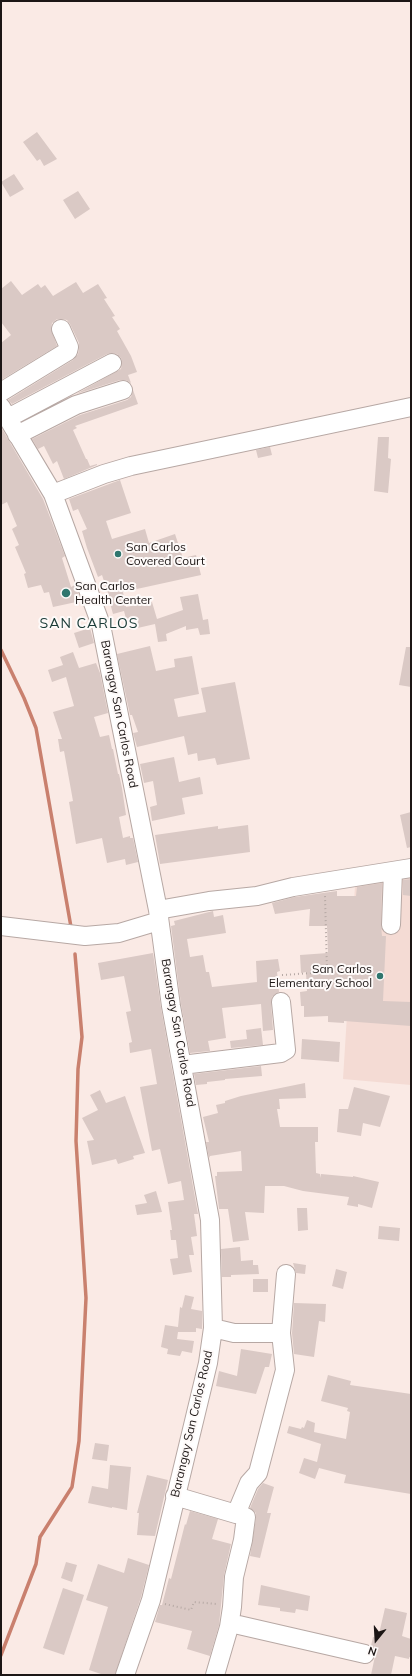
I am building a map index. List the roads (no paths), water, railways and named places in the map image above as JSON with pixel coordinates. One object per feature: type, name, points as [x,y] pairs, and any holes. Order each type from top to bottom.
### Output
[{"type":"street","points":[[1,392],[68,351],[69,347],[61,329]]},
{"type":"street","points":[[4,413],[112,363]]},
{"type":"street","points":[[17,435],[76,405],[123,390]]},
{"type":"street","points":[[53,494],[104,474],[131,466],[411,407]]},
{"type":"street","name":"Barangay San Carlos Road","points":[[4,413],[53,494],[101,625],[159,916],[171,1006],[209,1209],[213,1328],[208,1363],[151,1600],[125,1675]]},
{"type":"street","points":[[1,926],[85,936],[119,933],[159,916],[209,901],[257,896],[294,887],[411,868]]},
{"type":"street","points":[[391,925],[393,871]]},
{"type":"street","points":[[182,1065],[281,1053],[286,1050],[281,1002]]},
{"type":"street","points":[[236,1514],[249,1483],[258,1473],[285,1370],[281,1333],[286,1274]]},
{"type":"street","points":[[213,1328],[234,1333],[281,1333]]},
{"type":"street","points":[[176,1496],[246,1517],[243,1540],[234,1577],[231,1615],[215,1675]]},
{"type":"street","points":[[231,1615],[365,1654]]},
{"type":"waterway","points":[[1,650],[24,698],[36,728],[71,927]]},
{"type":"waterway","points":[[1,1655],[36,1564],[40,1537],[72,1487],[79,1441],[86,1298],[76,1141],[78,1069],[82,1037],[75,954]]},
{"type":"place","name":"San Carlos Covered Court","points":[[118,554]]},
{"type":"place","name":"San Carlos Health Center","points":[[66,593]]},
{"type":"place","name":"San Carlos Elementary School","points":[[380,976]]},
{"type":"district","name":"SAN CARLOS","points":[[89,624]]}]
